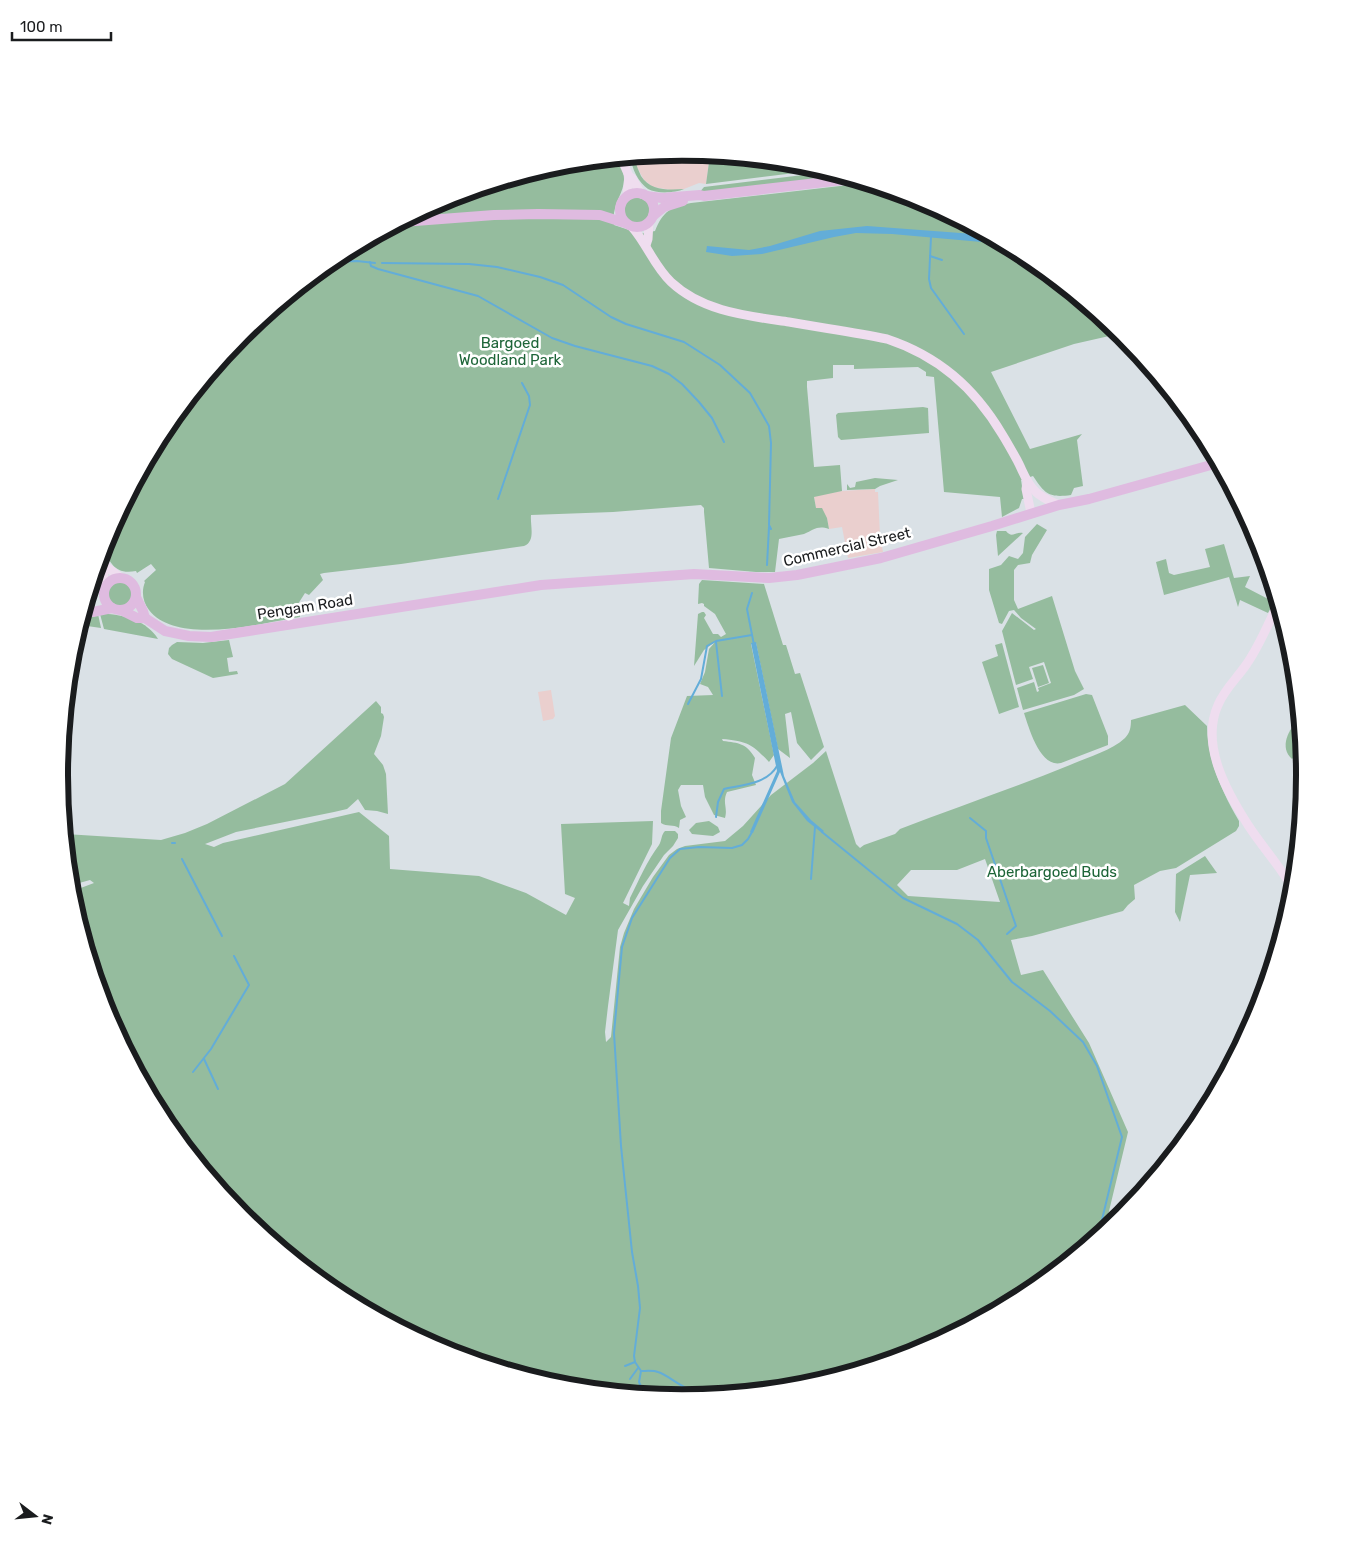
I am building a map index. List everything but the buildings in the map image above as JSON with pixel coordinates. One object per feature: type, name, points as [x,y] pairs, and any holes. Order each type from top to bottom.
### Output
[{"type":"main road","points":[[629,225],[621,216],[620,206],[627,196],[632,194],[662,198],[704,196],[836,181]]},
{"type":"main road","points":[[644,195],[652,203],[654,212],[651,219]]},
{"type":"main road","points":[[417,221],[494,215],[600,215],[629,225],[642,226],[670,205],[700,199],[704,196]]},
{"type":"main road","points":[[600,215],[620,206]]},
{"type":"main road","name":"Commercial Street","points":[[473,596],[541,585],[620,578],[707,574],[769,578],[797,575],[881,558],[1059,505],[1089,499],[1212,465]]},
{"type":"main road","points":[[121,578],[134,585],[136,597],[130,607],[117,609],[106,601],[105,591],[112,580],[121,578]]},
{"type":"main road","name":"Pengam Road","points":[[91,606],[105,591]]},
{"type":"main road","name":"Pengam Road","points":[[89,612],[117,609],[137,618],[145,618],[165,631],[189,636],[211,637],[473,596]]},
{"type":"main road","points":[[136,597],[145,618]]},
{"type":"street","points":[[624,164],[629,176],[644,195]]},
{"type":"street","points":[[627,196],[629,176]]},
{"type":"street","points":[[646,245],[651,219]]},
{"type":"street","points":[[629,225],[646,245],[652,260],[662,273],[673,284],[709,305],[733,313],[887,339],[904,345],[932,360],[954,375],[988,413],[1018,461],[1027,483],[1026,489],[1035,512]]},
{"type":"street","points":[[1027,483],[1033,487],[1035,492],[1035,512]]},
{"type":"street","points":[[1035,492],[1059,505]]},
{"type":"street","points":[[105,563],[121,578]]},
{"type":"street","points":[[103,570],[105,591]]},
{"type":"street","points":[[1274,611],[1248,663],[1218,704],[1213,718],[1211,733],[1217,762],[1228,789],[1248,825],[1287,879]]},
{"type":"shaded area","points":[[709,162],[706,184],[699,183],[684,189],[672,190],[653,187],[644,180],[635,163]]},
{"type":"shaded area","points":[[875,489],[875,492],[878,492],[880,536],[883,552],[848,558],[842,527],[829,529],[827,518],[816,509],[814,496],[842,491]]},
{"type":"shaded area","points":[[551,690],[555,716],[553,719],[543,721],[538,692]]},
{"type":"green space","points":[[709,162],[762,166],[799,172],[706,184]]},
{"type":"green space","points":[[632,163],[636,163],[641,176],[649,185],[666,189],[684,189],[656,192],[648,189],[636,175]]},
{"type":"green space","name":"Bargoed Woodland Park","points":[[620,164],[624,178],[615,207],[614,225],[629,230],[635,235],[655,231],[661,219],[668,211],[691,203],[850,185],[917,208],[954,224],[989,243],[1056,288],[1111,336],[1074,344],[991,372],[1030,449],[1082,434],[1077,440],[1083,486],[1074,488],[1071,495],[1057,496],[1044,491],[1033,476],[1021,480],[1024,499],[1022,499],[1019,508],[1002,517],[1000,497],[944,492],[934,377],[926,376],[926,372],[918,367],[854,369],[854,365],[833,365],[833,378],[807,381],[814,467],[840,465],[842,491],[814,497],[816,508],[822,508],[827,518],[829,529],[818,528],[804,534],[779,539],[775,572],[709,568],[704,508],[701,505],[613,512],[531,515],[532,533],[530,541],[524,546],[320,574],[323,580],[309,595],[305,593],[298,604],[300,617],[243,627],[199,630],[179,627],[162,621],[149,610],[143,597],[143,589],[144,581],[156,570],[151,564],[137,573],[136,571],[129,572],[118,569],[108,558],[114,540],[131,504],[171,434],[194,401],[220,370],[277,313],[341,265],[375,243],[410,224],[484,194],[562,173]]},
{"type":"green space","points":[[803,175],[824,178],[699,193],[704,187]]},
{"type":"green space","points":[[637,197],[646,201],[650,210],[646,219],[637,223],[628,219],[624,210],[628,201]]},
{"type":"green space","points":[[928,408],[929,433],[841,440],[838,437],[836,415],[838,413]]},
{"type":"green space","points":[[875,478],[898,480],[875,489],[847,490],[847,484],[850,488],[855,487],[856,482]]},
{"type":"green space","points":[[1037,524],[1047,530],[1032,555],[1030,563],[1018,565],[1014,570],[1014,600],[1018,609],[1052,596],[1075,671],[1084,689],[1074,695],[1023,710],[1017,688],[1034,682],[1037,692],[1039,691],[1038,688],[1051,683],[1044,662],[1029,667],[1033,679],[1016,685],[1002,631],[1012,613],[1034,630],[1036,629],[1014,610],[1009,611],[1002,624],[999,623],[989,590],[989,569],[1001,565],[1009,556],[1018,559],[1023,553],[1025,537]]},
{"type":"green space","points":[[997,531],[1006,531],[1012,535],[1023,533],[998,556]]},
{"type":"green space","points":[[1224,544],[1234,578],[1250,576],[1245,587],[1271,601],[1272,605],[1268,613],[1240,600],[1238,607],[1229,577],[1164,595],[1156,562],[1166,559],[1169,573],[1174,575],[1210,567],[1205,549]]},
{"type":"green space","points":[[702,580],[764,584],[783,645],[786,645],[795,674],[800,673],[824,747],[811,760],[797,743],[791,712],[785,714],[790,758],[778,749],[756,643],[751,644],[774,755],[769,762],[749,744],[722,739],[723,741],[742,745],[752,753],[755,758],[752,775],[756,785],[727,792],[725,818],[714,815],[705,797],[703,785],[681,785],[678,790],[681,806],[686,817],[680,820],[679,828],[661,823],[671,738],[687,696],[713,695],[708,687],[700,684],[705,672],[709,649],[716,641],[704,650],[694,666],[698,614],[704,612],[706,615],[704,618],[713,634],[718,634],[721,637],[726,634],[715,614],[704,604],[698,604],[699,584]]},
{"type":"green space","points":[[120,582],[128,586],[132,594],[128,602],[120,606],[112,602],[108,594],[112,586]]},
{"type":"green space","points":[[98,614],[101,628],[86,626],[88,617]]},
{"type":"green space","points":[[100,614],[124,616],[140,622],[153,632],[158,639],[104,629]]},
{"type":"green space","points":[[229,640],[233,657],[227,658],[229,672],[237,671],[238,674],[213,678],[172,659],[168,654],[169,648],[177,642],[203,643]]},
{"type":"green space","points":[[1002,643],[1019,707],[999,714],[982,662],[998,656],[995,645]]},
{"type":"green space","points":[[1043,665],[1049,683],[1038,687],[1032,668]]},
{"type":"green space","points":[[1086,694],[1092,695],[1108,736],[1108,745],[1061,763],[1054,763],[1041,753],[1036,745],[1024,713]]},
{"type":"green space","name":"Aberbargoed Buds","points":[[376,701],[381,707],[381,713],[384,717],[381,736],[374,754],[383,765],[386,774],[388,814],[365,810],[358,799],[347,809],[236,832],[205,844],[214,847],[223,843],[359,812],[389,836],[390,869],[479,876],[526,893],[566,915],[575,898],[565,894],[561,824],[653,821],[652,844],[623,903],[629,906],[630,898],[665,831],[675,831],[678,834],[678,838],[643,886],[618,930],[605,1032],[606,1042],[611,1037],[620,947],[624,933],[634,909],[669,855],[685,846],[725,841],[743,826],[771,795],[826,751],[856,844],[860,848],[895,834],[900,829],[1028,782],[1113,747],[1128,734],[1131,720],[1185,705],[1207,726],[1210,751],[1221,787],[1239,821],[1236,831],[1176,868],[1160,871],[1134,885],[1135,899],[1123,911],[1011,940],[1021,975],[1043,970],[1089,1043],[1128,1132],[1107,1219],[1056,1263],[1023,1286],[989,1308],[954,1327],[917,1343],[841,1369],[802,1378],[722,1389],[682,1390],[602,1385],[523,1369],[484,1357],[410,1327],[375,1308],[308,1263],[277,1238],[220,1181],[194,1150],[171,1117],[150,1083],[114,1011],[88,935],[79,895],[78,889],[94,883],[90,880],[77,884],[71,834],[161,840],[207,824],[285,784]],"holes":[[[985,859],[1000,902],[908,896],[897,885],[911,870],[957,870]]]},
{"type":"green space","points":[[1294,726],[1296,756],[1292,759],[1286,749],[1286,744]]},
{"type":"green space","points":[[709,821],[718,827],[720,832],[713,836],[692,834],[689,830],[696,823]]},
{"type":"green space","points":[[1205,856],[1217,873],[1190,875],[1180,922],[1175,912],[1176,874]]},
{"type":"water","points":[[867,226],[972,234],[988,243],[892,234],[856,233],[762,254],[732,256],[706,252],[707,246],[749,250],[770,246],[820,231]]},
{"type":"water","points":[[756,642],[784,776],[795,802],[824,831],[822,833],[807,821],[792,802],[780,772],[753,833],[750,832],[777,771],[751,643]]},
{"type":"waterway","points":[[931,237],[929,279],[931,288],[964,334]]},
{"type":"waterway","points":[[930,256],[942,260]]},
{"type":"waterway","points":[[347,261],[375,263]]},
{"type":"waterway","points":[[370,262],[371,266],[378,269],[478,296],[552,338],[575,346],[652,366],[669,374],[682,384],[712,418],[724,442]]},
{"type":"waterway","points":[[382,263],[469,264],[497,267],[540,277],[563,285],[611,317],[626,324],[684,342],[720,365],[750,393],[769,426],[771,443],[769,525],[771,529]]},
{"type":"waterway","points":[[498,499],[530,405],[529,396],[522,383]]},
{"type":"waterway","points":[[767,565],[769,527]]},
{"type":"waterway","points":[[752,593],[747,609],[754,645]]},
{"type":"waterway","points":[[688,704],[701,679],[707,646],[716,641],[752,635]]},
{"type":"waterway","points":[[716,642],[722,696]]},
{"type":"waterway","points":[[716,817],[718,802],[724,789],[761,780],[773,772],[777,766]]},
{"type":"waterway","points":[[970,818],[986,831],[986,838],[1016,926],[1007,934]]},
{"type":"waterway","points":[[811,879],[815,827]]},
{"type":"waterway","points":[[703,1387],[697,1389],[686,1388],[658,1372],[641,1371],[635,1362],[634,1356],[640,1308],[621,1146],[614,1033],[622,947],[632,918],[670,858],[680,849],[699,847],[732,848],[742,845],[752,832]]},
{"type":"waterway","points":[[822,832],[903,898],[957,924],[978,940],[1012,982],[1050,1011],[1083,1042],[1097,1066],[1122,1137],[1101,1225]]},
{"type":"waterway","points":[[182,859],[222,936]]},
{"type":"waterway","points":[[193,1072],[211,1049],[249,985],[234,956]]},
{"type":"waterway","points":[[204,1059],[218,1089]]},
{"type":"waterway","points":[[625,1366],[635,1362]]},
{"type":"waterway","points":[[630,1379],[638,1368]]},
{"type":"waterway","points":[[641,1371],[639,1382],[642,1389]]}]
